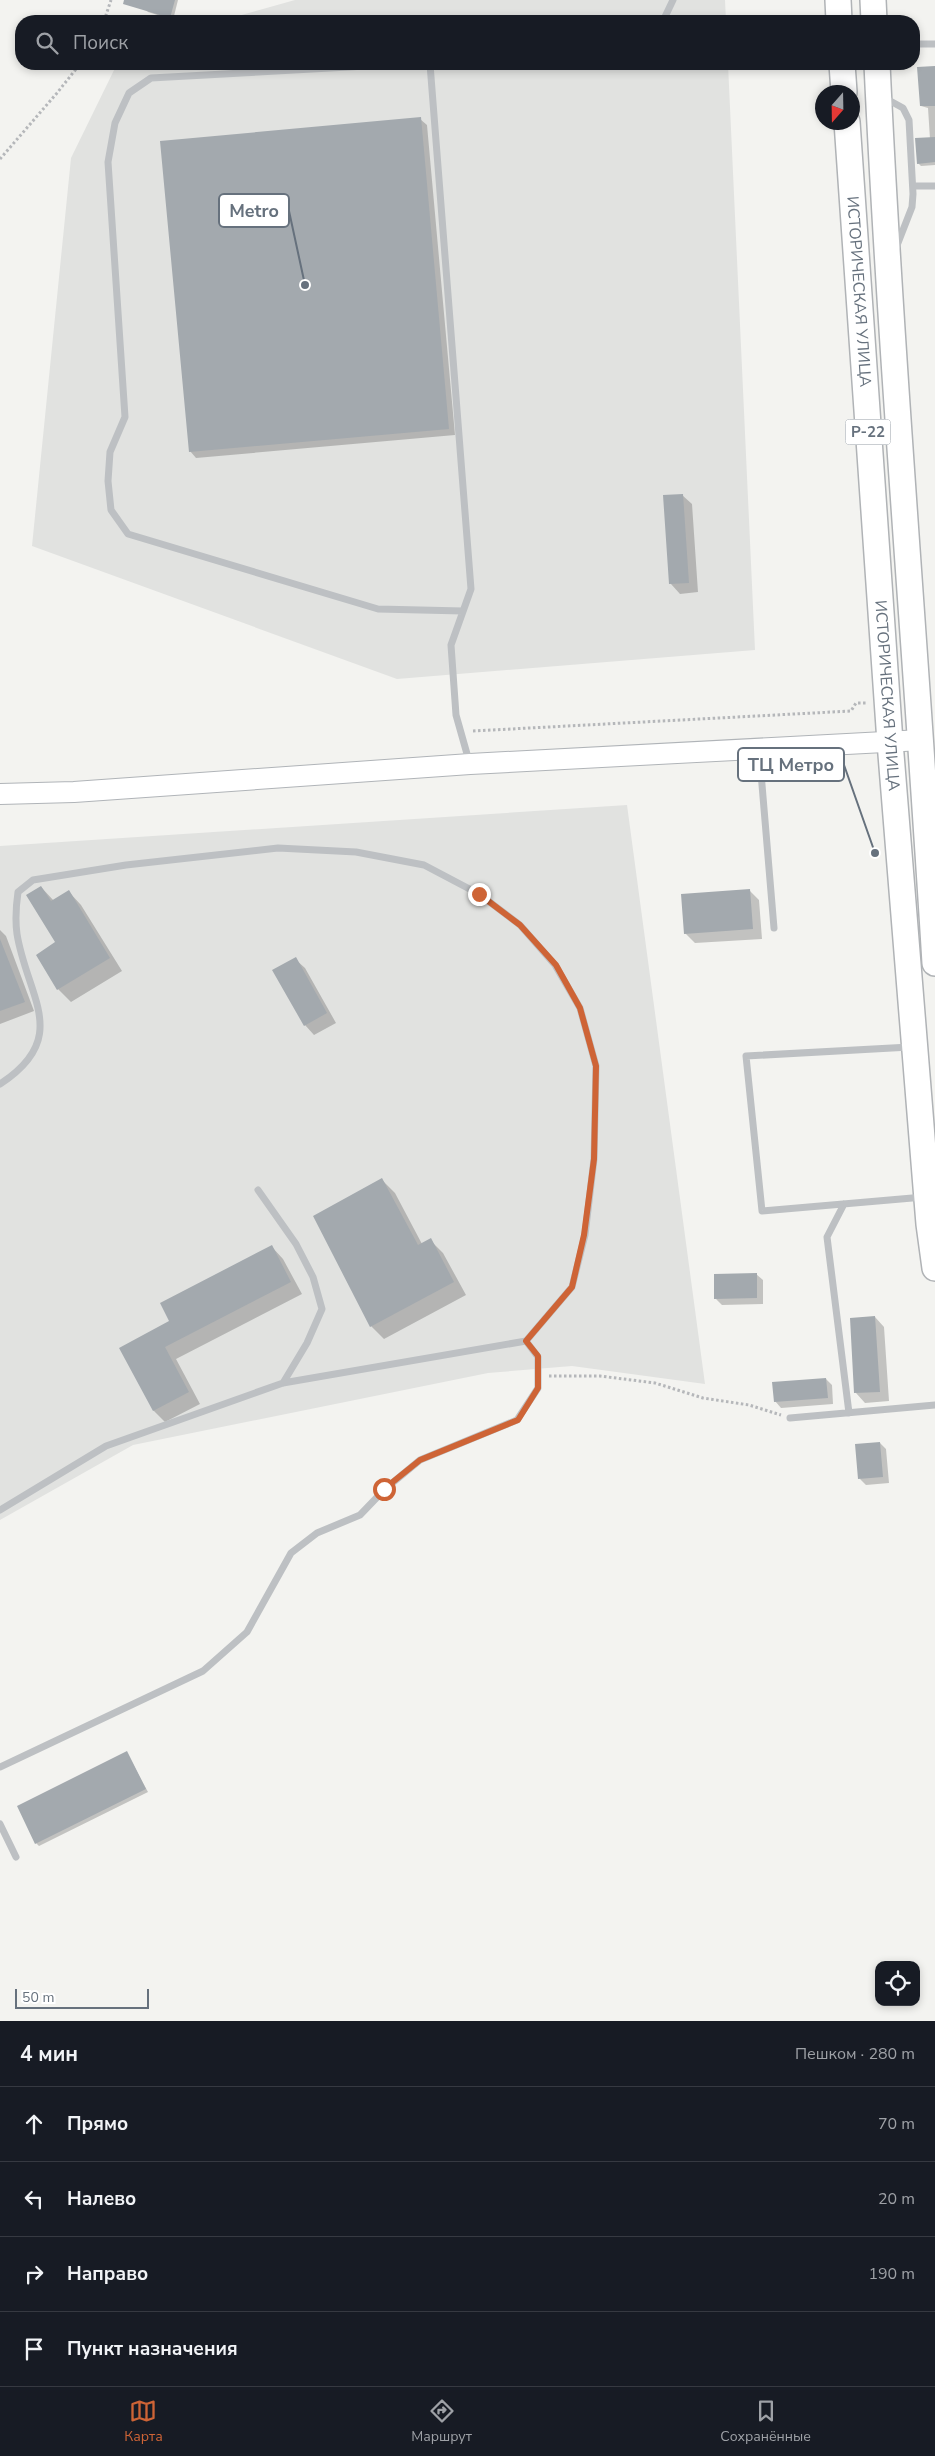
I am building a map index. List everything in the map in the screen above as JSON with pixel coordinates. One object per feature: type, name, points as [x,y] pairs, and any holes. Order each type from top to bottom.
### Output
[{"type":"highway","points":[[838,0],[839,15]]},
{"type":"highway","points":[[873,0],[874,15]]},
{"type":"highway","points":[[842,70],[844,85]]},
{"type":"highway","name":"ИСТОРИЧЕСКАЯ УЛИЦА","points":[[877,70],[888,272],[922,740],[935,963]]},
{"type":"highway","name":"ИСТОРИЧЕСКАЯ УЛИЦА","points":[[847,130],[890,742],[927,1197],[935,1268]]},
{"type":"main road","points":[[0,794],[74,792],[470,764],[922,740]]},
{"type":"lane","points":[[666,15],[673,0]]},
{"type":"lane","points":[[920,44],[935,44]]},
{"type":"lane","points":[[294,70],[150,78],[129,93],[115,123],[108,162],[125,417],[110,452],[108,481],[111,510],[128,534],[378,609],[463,611]]},
{"type":"lane","points":[[430,70],[471,589],[451,645],[456,715],[470,764]]},
{"type":"lane","points":[[878,94],[903,108],[909,120],[913,186],[912,207],[888,272]]},
{"type":"lane","points":[[913,186],[935,186]]},
{"type":"lane","points":[[758,749],[774,928]]},
{"type":"lane","points":[[0,1084],[14,1075],[32,1053],[40,1035],[41,1016],[17,935],[15,910],[18,892],[33,880],[126,865],[278,848],[356,852],[424,866],[479,894],[520,925],[556,965],[580,1008],[596,1066],[594,1159],[584,1235],[572,1287],[526,1341],[283,1383],[106,1446],[0,1510]]},
{"type":"lane","points":[[915,1047],[746,1056],[762,1211],[927,1197]]},
{"type":"lane","points":[[258,1190],[304,1260],[313,1277],[322,1309],[307,1343],[283,1383]]},
{"type":"lane","points":[[844,1204],[827,1237],[849,1413]]},
{"type":"lane","points":[[0,1767],[203,1671],[247,1632],[291,1553],[317,1533],[360,1515],[384,1489],[420,1460],[518,1420],[538,1388],[538,1356],[526,1341]]},
{"type":"lane","points":[[790,1418],[935,1405]]},
{"type":"lane","points":[[0,1824],[16,1858]]},
{"type":"path","points":[[106,15],[111,0]]},
{"type":"path","points":[[0,159],[75,70]]},
{"type":"path","points":[[461,732],[851,711],[856,703],[887,702]]},
{"type":"path","points":[[538,1376],[600,1376],[655,1383],[703,1398],[750,1405],[790,1418]]},
{"type":"shaded area","points":[[295,0],[725,0],[726,15],[241,15]]},
{"type":"shaded area","points":[[114,70],[728,70],[755,650],[397,679],[32,546],[71,158]]},
{"type":"shaded area","points":[[627,805],[705,1384],[572,1366],[488,1373],[133,1445],[0,1520],[0,846]]},
{"type":"building","points":[[124,0],[175,0],[171,15],[160,15],[123,4]]},
{"type":"building","points":[[935,66],[935,106],[920,106],[917,70],[920,70],[920,67]]},
{"type":"building","points":[[421,117],[449,429],[189,452],[160,141]]},
{"type":"building","points":[[935,137],[935,162],[917,164],[915,138]]},
{"type":"building","points":[[683,494],[689,583],[669,584],[663,495]]},
{"type":"building","points":[[41,886],[51,901],[69,890],[110,958],[57,990],[36,955],[55,942],[26,895]]},
{"type":"building","points":[[750,889],[753,929],[684,934],[681,894]]},
{"type":"building","points":[[0,939],[25,1002],[0,1011]]},
{"type":"building","points":[[296,957],[327,1013],[304,1026],[272,970]]},
{"type":"building","points":[[382,1178],[418,1245],[431,1238],[454,1282],[370,1327],[313,1216]]},
{"type":"building","points":[[272,1245],[291,1282],[165,1347],[189,1392],[153,1411],[119,1348],[169,1321],[160,1303]]},
{"type":"building","points":[[757,1273],[757,1298],[714,1299],[714,1274]]},
{"type":"building","points":[[875,1316],[880,1392],[854,1393],[850,1318]]},
{"type":"building","points":[[826,1378],[828,1398],[774,1402],[772,1382]]},
{"type":"building","points":[[880,1442],[883,1477],[858,1479],[855,1444]]},
{"type":"building","points":[[127,1751],[146,1789],[35,1844],[17,1806]]},
{"type":"place","name":"Metro","points":[[305,285]]},
{"type":"place","name":"ТЦ Метро","points":[[875,853]]},
{"type":"route","points":[[384,1489],[420,1460],[518,1420],[538,1388],[538,1356],[526,1341],[572,1287],[584,1235],[594,1159],[596,1066],[580,1008],[556,965],[520,925],[479,894]]}]
